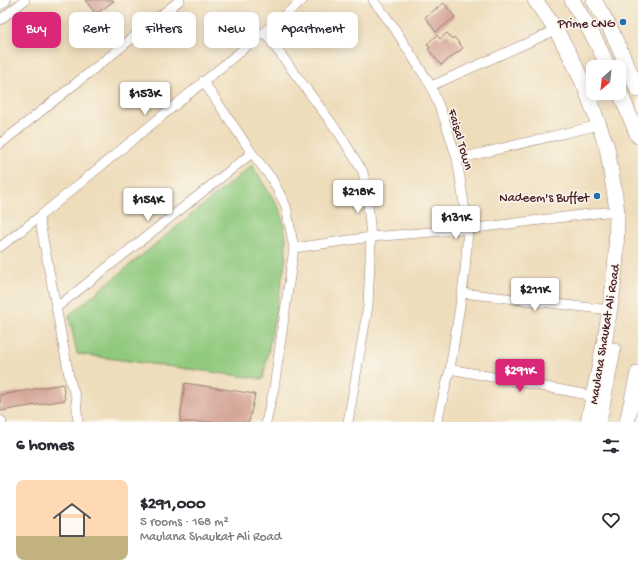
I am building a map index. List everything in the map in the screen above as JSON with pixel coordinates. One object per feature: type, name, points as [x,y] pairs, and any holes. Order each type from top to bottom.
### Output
[{"type":"main road","points":[[0,3],[4,0]]},
{"type":"main road","name":"Maulana Shaukat Ali Road","points":[[535,0],[556,30],[582,80],[607,147],[617,212],[616,257],[610,310],[588,422]]},
{"type":"main road","points":[[546,0],[559,18],[586,70]]},
{"type":"main road","points":[[572,0],[597,43],[605,60]]},
{"type":"main road","points":[[594,0],[610,28],[638,90]]},
{"type":"main road","points":[[599,100],[610,132],[621,171],[625,202],[624,237],[617,318],[599,422]]},
{"type":"main road","points":[[623,100],[638,136]]},
{"type":"main road","points":[[627,422],[638,374]]},
{"type":"street","points":[[0,20],[25,0]]},
{"type":"street","points":[[0,144],[180,0]]},
{"type":"street","points":[[0,247],[39,217],[303,0]]},
{"type":"street","name":"Faisal Town","points":[[373,0],[393,26],[432,86],[457,159],[468,229],[465,271],[450,369],[437,422]]},
{"type":"street","points":[[432,86],[556,30]]},
{"type":"street","points":[[264,32],[339,133],[363,172],[367,193],[371,237],[368,306],[348,422]]},
{"type":"street","points":[[203,81],[272,180],[286,206],[294,248],[274,388],[266,422]]},
{"type":"street","points":[[457,159],[599,125]]},
{"type":"street","points":[[57,307],[252,153]]},
{"type":"street","points":[[294,248],[371,237],[468,229],[605,212],[617,212]]},
{"type":"street","points":[[39,217],[70,381],[76,397],[78,422]]},
{"type":"street","points":[[462,293],[610,310]]},
{"type":"street","points":[[450,369],[594,396]]},
{"type":"green space","points":[[252,165],[281,211],[286,236],[286,258],[263,379],[77,354],[69,315]]},
{"type":"building","points":[[85,0],[114,1],[99,12],[94,12]]},
{"type":"building","points":[[444,3],[455,17],[436,32],[425,17]]},
{"type":"building","points":[[447,33],[452,39],[454,37],[463,48],[441,65],[428,49],[430,47],[427,44],[437,35],[440,39]]},
{"type":"building","points":[[185,383],[255,394],[249,422],[180,422]]},
{"type":"building","points":[[63,384],[65,400],[1,411],[0,395]]},
{"type":"place","name":"Prime CNG","points":[[623,22]]},
{"type":"place","name":"Nadeem's Buffet","points":[[597,196]]}]
